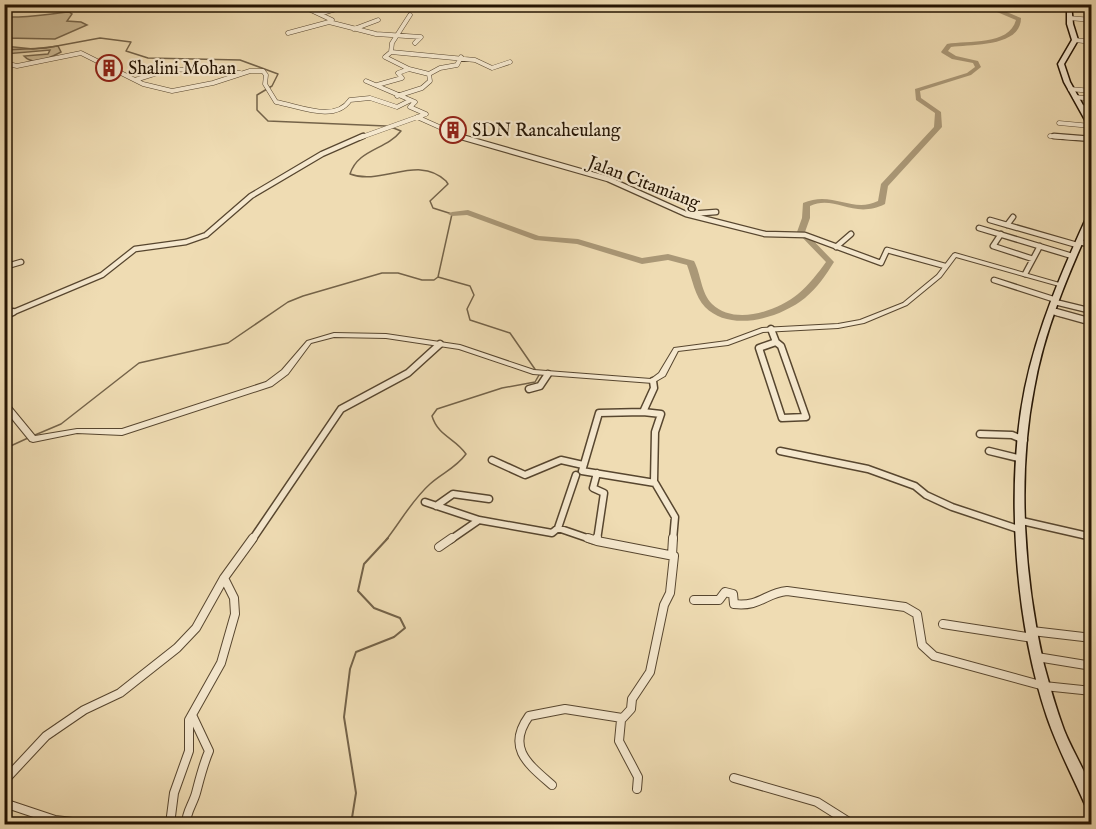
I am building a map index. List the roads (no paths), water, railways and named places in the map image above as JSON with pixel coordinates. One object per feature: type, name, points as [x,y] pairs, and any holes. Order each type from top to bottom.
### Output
[{"type":"main road","points":[[1069,4],[1069,18],[1075,40],[1061,64],[1070,89],[1091,127]]},
{"type":"main road","points":[[1091,214],[1061,285],[1036,360],[1022,459],[1022,525],[1025,588],[1044,686],[1058,728],[1092,805]]},
{"type":"street","points":[[298,4],[322,13],[332,20],[329,22]]},
{"type":"street","points":[[322,13],[354,4]]},
{"type":"street","points":[[1077,4],[1092,6]]},
{"type":"street","points":[[410,15],[392,43],[391,52],[386,59],[429,74],[440,68],[458,64],[461,57]]},
{"type":"street","points":[[1069,18],[1092,20]]},
{"type":"street","points":[[353,29],[378,20]]},
{"type":"street","points":[[288,33],[329,22],[376,34],[421,37],[415,44]]},
{"type":"street","points":[[1075,40],[1092,42]]},
{"type":"street","points":[[391,52],[461,57],[477,60],[492,68],[510,62]]},
{"type":"street","points":[[4,63],[17,66],[81,53],[134,80],[174,91],[252,70],[264,72],[267,78],[265,84],[276,102],[333,113],[344,109],[352,100],[370,98],[397,107],[410,101]]},
{"type":"street","points":[[134,80],[173,69],[242,73]]},
{"type":"street","points":[[377,84],[402,78],[398,73],[410,69]]},
{"type":"street","points":[[396,96],[426,85],[430,81],[429,74]]},
{"type":"street","points":[[4,316],[102,275],[134,249],[186,242],[206,235],[251,196],[322,154],[389,125],[426,113],[410,108],[415,103],[366,81]]},
{"type":"street","points":[[1070,89],[1092,91]]},
{"type":"street","points":[[1075,97],[1092,99]]},
{"type":"street","points":[[1081,107],[1092,109]]},
{"type":"street","name":"Jalan Citamiang","points":[[417,117],[435,123],[454,135],[610,179],[688,215],[762,234],[805,235],[881,263],[882,255],[888,250],[945,266]]},
{"type":"street","points":[[1059,123],[1091,127]]},
{"type":"street","points":[[1050,136],[1092,139]]},
{"type":"street","points":[[688,215],[716,212]]},
{"type":"street","points":[[1007,225],[1013,217]]},
{"type":"street","points":[[990,220],[1078,244],[1092,245]]},
{"type":"street","points":[[979,228],[1072,256]]},
{"type":"street","points":[[837,246],[851,234]]},
{"type":"street","points":[[1000,234],[993,246],[1033,259]]},
{"type":"street","points":[[1025,274],[1040,246]]},
{"type":"street","points":[[4,405],[30,436],[77,431],[122,432],[253,391],[278,379],[303,346],[319,338],[367,334],[440,344],[505,361],[533,372],[653,381],[662,374],[676,349],[728,343],[755,332],[771,329],[847,325],[887,314],[920,292],[953,256],[957,255],[1061,285]]},
{"type":"street","points":[[4,267],[21,262]]},
{"type":"street","points":[[994,280],[1092,322]]},
{"type":"street","points":[[1054,304],[1092,311]]},
{"type":"street","points":[[771,329],[776,342],[781,346],[806,417],[782,418],[759,348],[776,342]]},
{"type":"street","points":[[4,782],[46,736],[84,710],[120,693],[177,648],[196,628],[224,578],[287,492],[341,410],[408,373],[440,344]]},
{"type":"street","points":[[529,389],[540,386],[546,374]]},
{"type":"street","points":[[642,412],[654,388],[653,381]]},
{"type":"street","points":[[637,789],[637,776],[619,741],[622,718],[631,709],[632,698],[650,672],[664,605],[670,593],[675,517],[654,481],[655,432],[661,414],[600,412],[582,471],[654,481]]},
{"type":"street","points":[[980,434],[1012,435],[1024,440]]},
{"type":"street","points":[[780,451],[868,469],[915,486],[926,495],[952,507],[1022,525],[1092,537]]},
{"type":"street","points":[[989,451],[1022,459]]},
{"type":"street","points":[[492,460],[525,475],[560,461],[583,465]]},
{"type":"street","points":[[597,473],[592,488],[604,493],[597,541]]},
{"type":"street","points":[[425,502],[479,520],[552,533],[558,528],[576,475]]},
{"type":"street","points":[[436,506],[442,498],[452,493],[489,499]]},
{"type":"street","points":[[439,547],[479,520]]},
{"type":"street","points":[[558,528],[597,541],[672,555]]},
{"type":"street","points":[[170,825],[174,792],[189,751],[192,714],[220,663],[235,614],[234,598],[224,578]]},
{"type":"street","points":[[694,600],[713,604],[721,600],[722,593],[730,592],[733,595],[734,604],[751,606],[760,599],[772,597],[776,592],[787,591],[904,607],[916,614],[922,645],[934,656],[1044,686],[1092,691]]},
{"type":"street","points":[[943,624],[1092,638]]},
{"type":"street","points":[[1037,657],[1092,666]]},
{"type":"street","points":[[552,785],[526,761],[520,752],[519,736],[529,716],[565,709],[622,718]]},
{"type":"street","points":[[186,825],[186,815],[196,795],[201,768],[209,751],[192,714]]},
{"type":"street","points":[[734,778],[816,802],[852,825]]},
{"type":"street","points":[[4,803],[55,820],[90,825]]},
{"type":"waterway","points":[[452,214],[468,212],[538,238],[578,242],[642,261],[668,257],[691,263],[703,297],[718,313],[740,318],[776,310],[806,292],[830,262],[801,232],[806,218],[806,205],[824,200],[863,208],[882,202],[884,186],[938,127],[938,112],[918,99],[917,90],[969,74],[978,67],[976,62],[954,58],[944,52],[949,45],[992,41],[1011,34],[1017,28],[1019,19],[999,11],[999,4]]},
{"type":"waterway","points":[[4,50],[46,48],[100,38],[131,42],[126,51],[148,58],[240,60],[278,74],[272,86],[257,95],[257,110],[268,121],[386,126]]},
{"type":"waterway","points":[[391,127],[401,131],[388,142],[359,159],[350,174],[362,177],[424,170],[435,173],[446,181],[448,184],[430,201],[433,208],[452,214],[438,277]]},
{"type":"waterway","points":[[35,435],[61,424],[139,363],[228,343],[288,302],[303,296],[382,273],[398,273],[422,280],[434,280],[438,277]]},
{"type":"waterway","points":[[386,540],[424,490],[466,454],[438,428],[432,416],[437,409],[502,388],[535,382],[539,375],[510,333],[470,320],[467,309],[474,295],[470,286],[438,277]]},
{"type":"waterway","points":[[4,449],[28,438]]},
{"type":"waterway","points":[[351,824],[356,793],[344,717],[350,669],[356,652],[394,637],[405,628],[400,618],[374,608],[358,591],[364,564],[388,538]]},
{"type":"place","name":"Shalini Mohan","points":[[109,68]]},
{"type":"place","name":"SDN Rancaheulang","points":[[453,130]]}]
